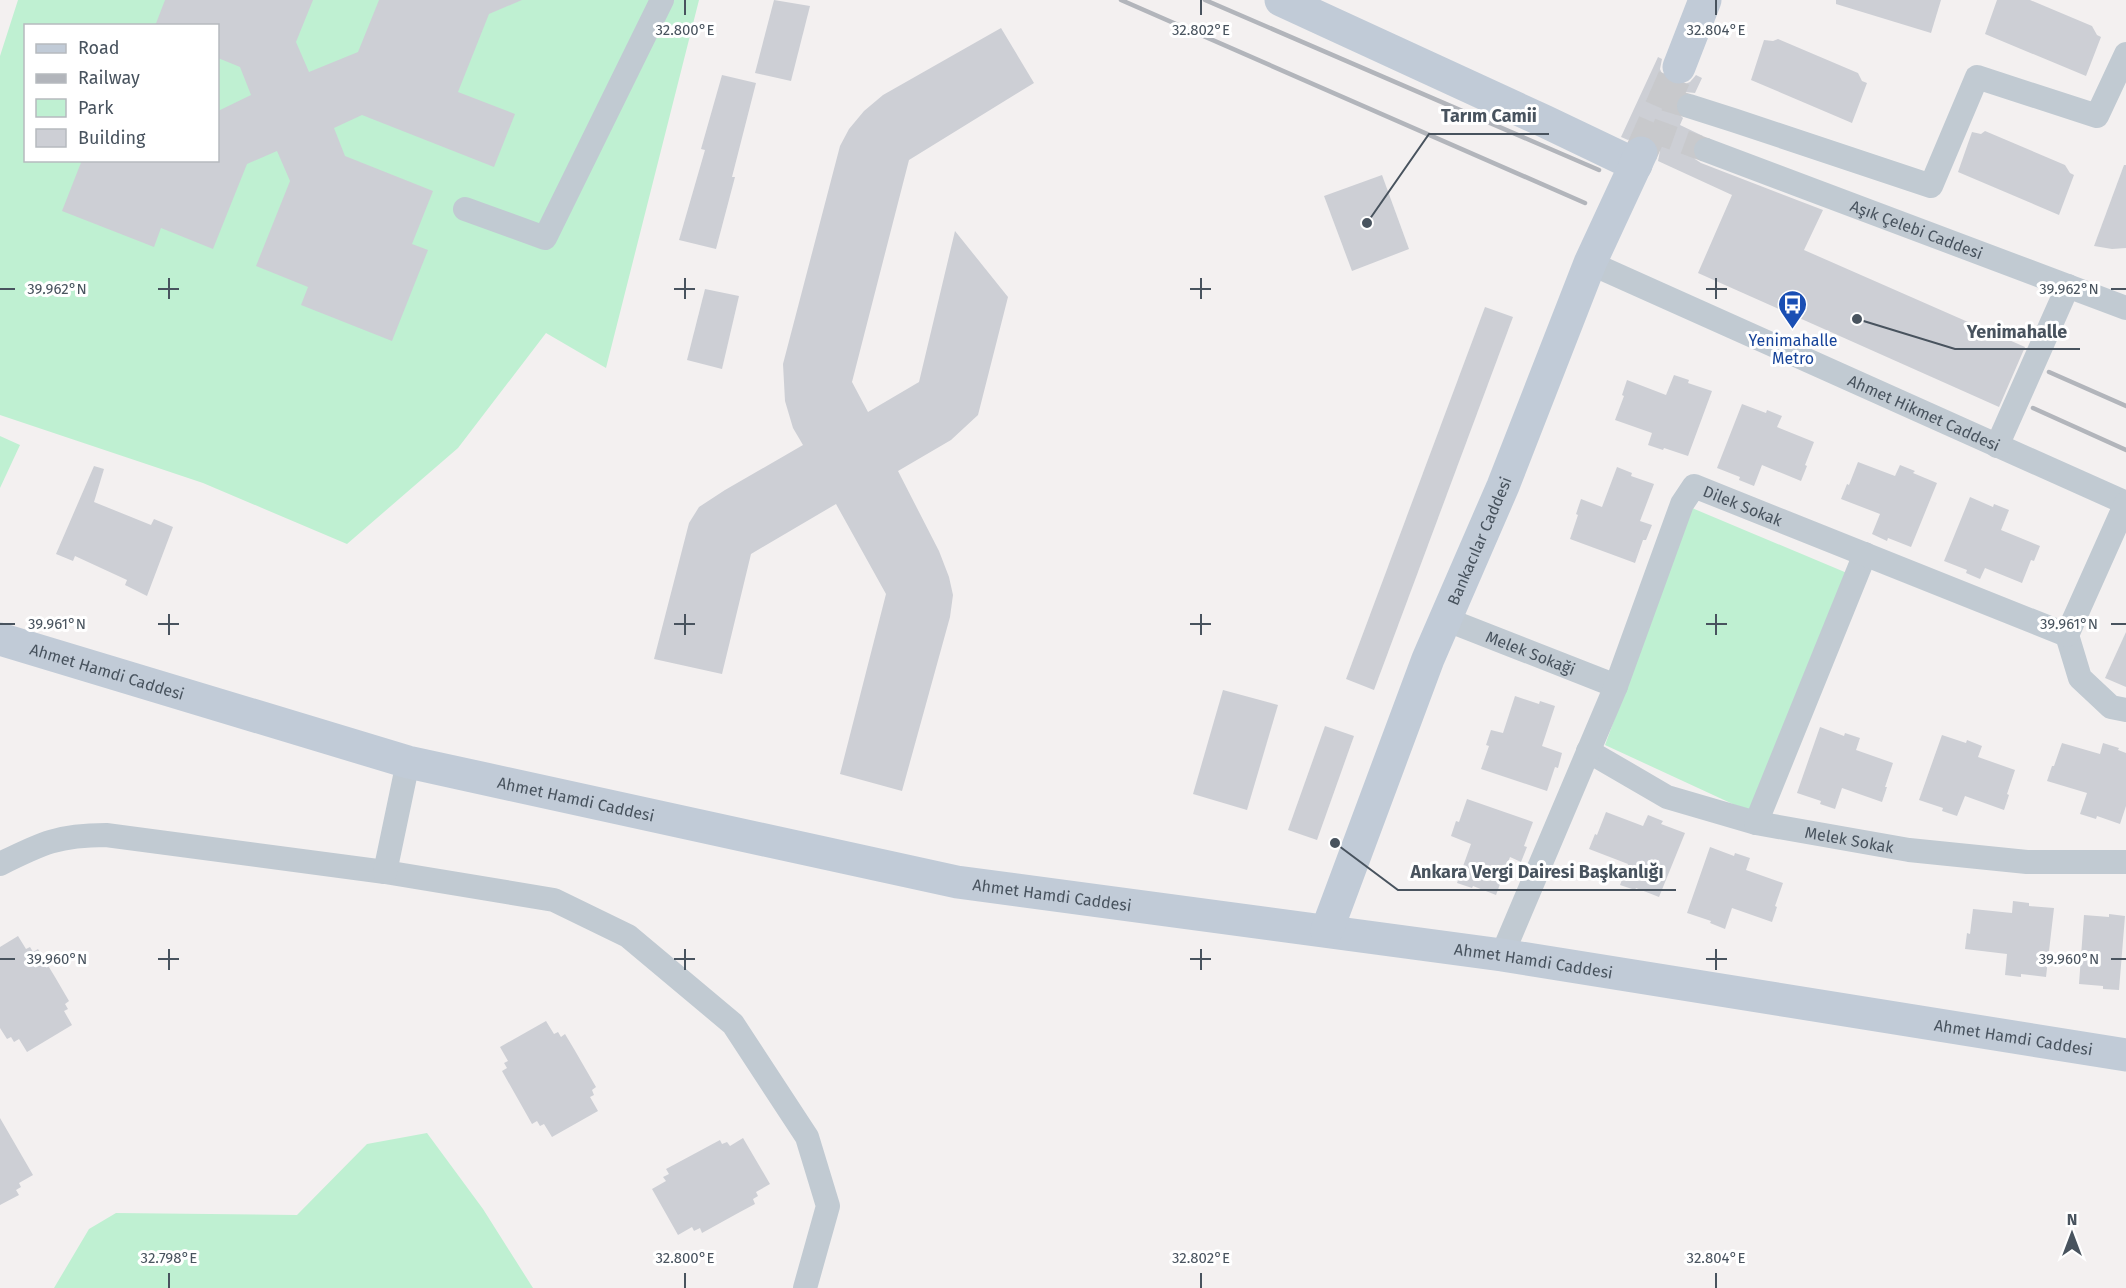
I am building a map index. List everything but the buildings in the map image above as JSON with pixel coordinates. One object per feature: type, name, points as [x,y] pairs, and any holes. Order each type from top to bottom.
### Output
[{"type":"street","points":[[465,209],[545,237],[662,0]]},
{"type":"street","name":"Bankacılar Caddesi","points":[[1281,0],[1544,120],[1638,159],[1590,263],[1503,486],[1428,658],[1327,930]]},
{"type":"street","points":[[1678,67],[1705,0]]},
{"type":"street","points":[[1689,106],[1931,186],[1977,77],[2097,116],[2126,54]]},
{"type":"street","name":"Aşık Çelebi Caddesi","points":[[1706,150],[2126,308]]},
{"type":"street","name":"Ahmet Hikmet Caddesi","points":[[1590,263],[2126,503]]},
{"type":"street","points":[[1997,446],[2068,286]]},
{"type":"street","name":"Dilek Sokak","points":[[1502,955],[1616,686],[1682,504],[1694,486],[2067,635]]},
{"type":"street","points":[[2126,503],[2067,635],[2080,678],[2111,707],[2126,710]]},
{"type":"street","points":[[1756,824],[1865,554]]},
{"type":"street","name":"Melek Sokaği","points":[[1445,619],[1616,686]]},
{"type":"street","name":"Ahmet Hamdi Caddesi","points":[[0,639],[408,762],[957,882],[1502,955],[2126,1054]]},
{"type":"street","name":"Melek Sokak","points":[[1588,751],[1667,797],[1756,824],[1909,850],[2027,862],[2126,862]]},
{"type":"street","points":[[385,872],[408,762]]},
{"type":"street","points":[[0,864],[35,846],[55,839],[78,835],[106,835],[385,872],[554,900],[628,936],[733,1024],[807,1137],[828,1206],[805,1288]]},
{"type":"green space","points":[[18,0],[699,0],[606,368],[546,333],[458,448],[347,544],[203,483],[0,415],[0,56]]},
{"type":"green space","points":[[0,436],[20,445],[0,488]]},
{"type":"green space","points":[[1692,508],[1847,573],[1750,812],[1605,745]]},
{"type":"green space","points":[[427,1133],[483,1209],[533,1288],[54,1288],[89,1229],[116,1213],[297,1215],[367,1144]]},
{"type":"tunnel","points":[[1641,153],[1679,67]]},
{"type":"tunnel","points":[[1665,99],[1689,106]]},
{"type":"tunnel","points":[[1651,130],[1706,150]]},
{"type":"railway","points":[[1121,0],[1585,203]]},
{"type":"railway","points":[[1205,0],[1599,170]]},
{"type":"railway","points":[[2049,372],[2126,406]]},
{"type":"railway","points":[[2033,408],[2126,450]]},
{"type":"place","name":"Tarım Camii","points":[[1367,223]]},
{"type":"place","name":"Yenimahalle","points":[[1857,319]]},
{"type":"place","name":"Yenimahalle Metro","points":[[1793,330]]},
{"type":"place","name":"Ankara Vergi Dairesi Başkanlığı","points":[[1335,843]]}]
